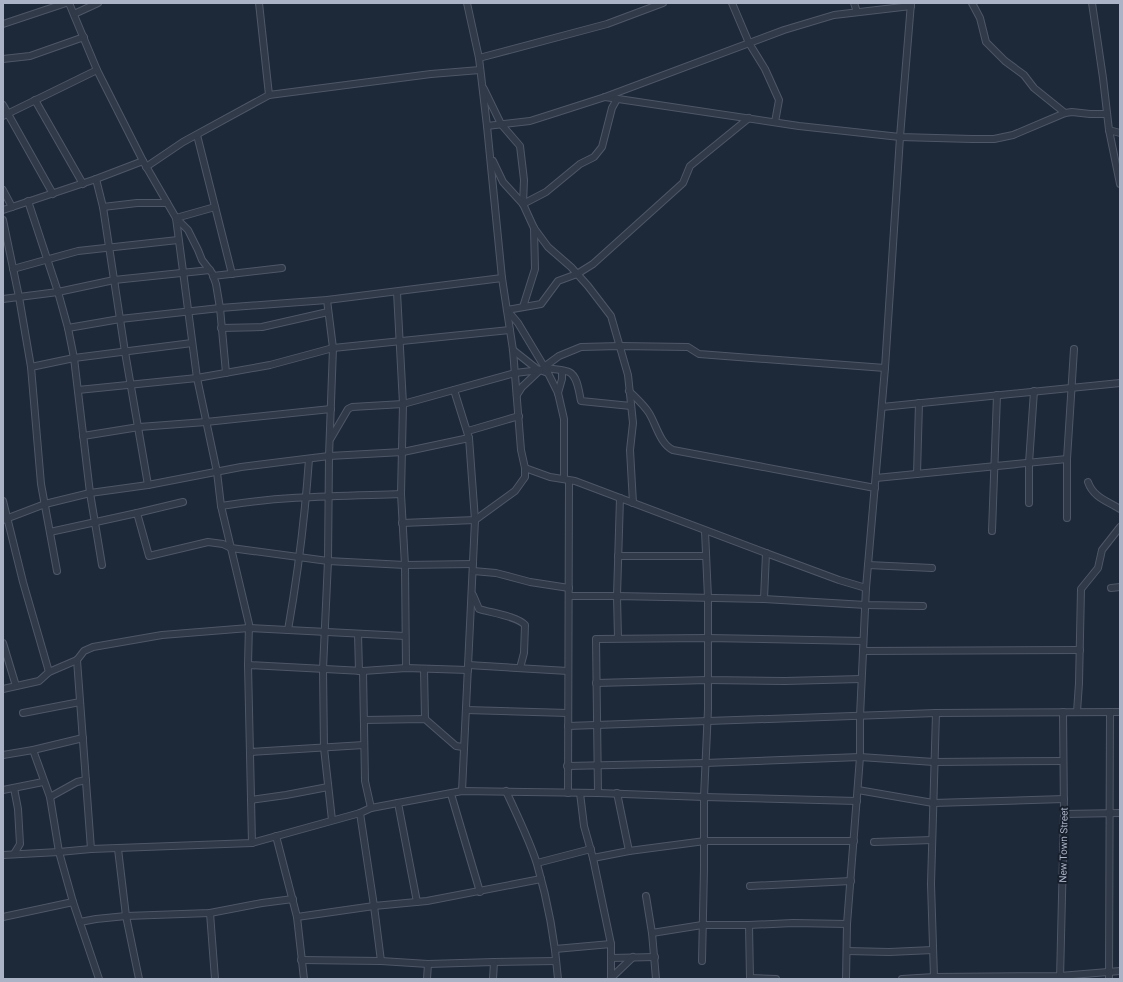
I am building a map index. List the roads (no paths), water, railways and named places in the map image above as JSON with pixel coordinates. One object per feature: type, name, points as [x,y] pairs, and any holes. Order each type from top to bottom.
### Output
[{"type":"street","points":[[3,24],[68,3],[97,70],[146,167],[176,218],[188,230],[202,260],[213,276],[216,284],[220,308],[226,373]]},
{"type":"street","points":[[74,14],[98,3]]},
{"type":"street","points":[[259,3],[269,95]]},
{"type":"street","points":[[402,523],[475,520],[515,491],[525,477],[525,468],[521,450],[513,350],[502,278],[491,155],[479,58],[467,3]]},
{"type":"street","points":[[479,58],[606,24],[663,3]]},
{"type":"street","points":[[732,3],[749,43],[765,69],[779,100],[775,122]]},
{"type":"street","points":[[854,3],[857,12]]},
{"type":"street","points":[[972,3],[980,18],[986,42],[1005,61],[1024,75],[1034,88],[1065,113]]},
{"type":"street","points":[[1092,3],[1109,130],[1120,183]]},
{"type":"street","points":[[487,126],[530,120],[605,97],[784,30],[826,18],[911,4],[900,137],[882,407],[866,588],[861,679],[860,757],[847,924],[846,979]]},
{"type":"street","points":[[3,59],[30,56],[84,37]]},
{"type":"street","points":[[6,115],[97,70]]},
{"type":"street","points":[[146,167],[183,142],[269,95],[381,80],[480,70]]},
{"type":"street","points":[[482,84],[501,124],[520,146],[524,180],[523,204]]},
{"type":"street","points":[[605,97],[839,131],[900,137],[972,139],[994,138],[1013,135],[1065,113],[1107,114]]},
{"type":"street","points":[[523,204],[546,192],[580,164],[594,158],[602,146],[612,108],[617,99]]},
{"type":"street","points":[[35,100],[82,184]]},
{"type":"street","points":[[3,105],[6,115],[53,194]]},
{"type":"street","points":[[507,310],[541,304],[558,282],[577,274],[593,264],[683,183],[690,166],[749,118]]},
{"type":"street","points":[[1109,130],[1120,133]]},
{"type":"street","points":[[197,135],[232,274]]},
{"type":"street","points":[[491,155],[503,182],[523,204],[534,228],[548,247],[588,286],[611,316],[628,375],[633,423],[630,450],[633,503]]},
{"type":"street","points":[[3,210],[82,184],[143,161]]},
{"type":"street","points":[[96,179],[103,206],[108,248],[148,485]]},
{"type":"street","points":[[3,190],[12,207]]},
{"type":"street","points":[[28,201],[58,292],[68,328],[74,358],[90,493],[102,565]]},
{"type":"street","points":[[103,206],[137,203],[167,203]]},
{"type":"street","points":[[176,218],[215,207]]},
{"type":"street","points":[[176,218],[182,273],[197,378],[217,472],[222,506],[249,628],[248,664],[252,843]]},
{"type":"street","points":[[3,220],[19,297],[30,367],[41,484],[57,571]]},
{"type":"street","points":[[523,307],[535,269],[534,228]]},
{"type":"street","points":[[13,269],[78,251],[178,240]]},
{"type":"street","points":[[213,276],[282,268]]},
{"type":"street","points":[[3,299],[58,292],[114,280],[210,270]]},
{"type":"street","points":[[68,328],[120,319],[220,308],[327,300],[502,278]]},
{"type":"street","points":[[397,292],[403,404],[401,494],[405,565],[406,668]]},
{"type":"street","points":[[327,300],[333,348],[324,669],[324,748],[332,820]]},
{"type":"street","points":[[507,310],[518,323],[542,368],[548,373],[558,393],[564,419],[569,588],[568,792]]},
{"type":"street","points":[[221,328],[262,327],[328,312]]},
{"type":"street","points":[[78,390],[197,378],[270,365],[333,348],[510,330]]},
{"type":"street","points":[[30,367],[74,358],[192,343]]},
{"type":"street","points":[[517,395],[522,387],[542,368],[559,356],[581,347],[688,347],[699,354],[885,368]]},
{"type":"street","points":[[1067,518],[1067,459],[1074,349]]},
{"type":"street","points":[[513,350],[537,369],[542,368],[570,372],[575,378],[580,401],[631,406]]},
{"type":"street","points":[[330,439],[348,410],[352,407],[403,404],[515,373],[542,368]]},
{"type":"street","points":[[558,393],[562,379],[562,371]]},
{"type":"street","points":[[882,407],[1120,383]]},
{"type":"street","points":[[454,390],[468,431],[475,520],[462,791]]},
{"type":"street","points":[[629,391],[648,412],[668,448],[673,450],[875,488]]},
{"type":"street","points":[[1029,503],[1029,463],[1034,391]]},
{"type":"street","points":[[992,531],[997,395]]},
{"type":"street","points":[[918,474],[919,403]]},
{"type":"street","points":[[83,436],[139,427],[331,410]]},
{"type":"street","points":[[468,431],[519,416]]},
{"type":"street","points":[[5,519],[45,504],[90,493],[148,485],[241,467],[329,456],[403,452],[469,438]]},
{"type":"street","points":[[288,630],[297,582],[309,459]]},
{"type":"street","points":[[876,478],[1067,459]]},
{"type":"street","points":[[525,468],[550,477],[567,480],[620,498],[705,531],[839,580],[866,588]]},
{"type":"street","points":[[1088,482],[1090,488],[1098,497],[1120,508]]},
{"type":"street","points":[[222,506],[254,501],[306,497],[401,494]]},
{"type":"street","points":[[618,638],[617,596],[620,498]]},
{"type":"street","points":[[3,501],[5,519],[49,672]]},
{"type":"street","points":[[50,532],[183,502]]},
{"type":"street","points":[[137,513],[149,556],[208,542],[223,544],[231,548],[328,561],[405,565],[473,564]]},
{"type":"street","points":[[1078,712],[1081,589],[1098,568],[1102,550],[1120,527]]},
{"type":"street","points":[[702,961],[704,798],[708,709],[708,598],[705,531]]},
{"type":"street","points":[[764,599],[766,553]]},
{"type":"street","points":[[618,556],[706,556]]},
{"type":"street","points":[[868,565],[932,568]]},
{"type":"street","points":[[473,571],[496,573],[530,582],[569,588]]},
{"type":"street","points":[[1110,588],[1120,587]]},
{"type":"street","points":[[472,593],[479,609],[507,616],[522,622],[525,625],[524,653],[520,668]]},
{"type":"street","points":[[569,596],[764,599],[866,605],[923,606]]},
{"type":"street","points":[[3,689],[39,681],[49,672],[77,660],[84,651],[93,647],[162,635],[249,628],[405,636]]},
{"type":"street","points":[[358,634],[364,720],[365,781],[371,808]]},
{"type":"street","points":[[598,793],[596,639],[708,638],[863,641]]},
{"type":"street","points":[[3,643],[16,686]]},
{"type":"street","points":[[862,651],[1080,650]]},
{"type":"street","points":[[77,660],[91,849]]},
{"type":"street","points":[[248,664],[361,671],[406,668],[424,669],[468,667],[568,671]]},
{"type":"street","points":[[424,669],[425,719]]},
{"type":"street","points":[[596,683],[708,680],[785,681],[861,679]]},
{"type":"street","points":[[23,713],[80,702]]},
{"type":"street","points":[[466,710],[568,713]]},
{"type":"street","name":"New Town Street","points":[[1060,978],[1064,814],[1063,712]]},
{"type":"street","points":[[1109,979],[1110,712]]},
{"type":"street","points":[[568,726],[936,713],[1120,712]]},
{"type":"street","points":[[934,977],[931,884],[936,713]]},
{"type":"street","points":[[364,720],[425,719],[456,746],[463,746]]},
{"type":"street","points":[[3,755],[83,738]]},
{"type":"street","points":[[250,752],[364,745]]},
{"type":"street","points":[[32,750],[50,797],[59,852],[73,902],[99,979]]},
{"type":"street","points":[[567,766],[860,757],[934,762],[1063,761]]},
{"type":"street","points":[[50,797],[77,782],[86,780]]},
{"type":"street","points":[[3,790],[43,782]]},
{"type":"street","points":[[251,800],[286,796],[328,787]]},
{"type":"street","points":[[14,788],[18,809],[20,844],[14,854]]},
{"type":"street","points":[[858,790],[933,803],[1064,799]]},
{"type":"street","points":[[3,854],[252,843],[360,813],[371,808],[462,791],[616,793],[704,798],[857,801]]},
{"type":"street","points":[[506,791],[537,863],[555,949],[558,979]]},
{"type":"street","points":[[580,793],[584,826],[591,849],[611,944],[610,979]]},
{"type":"street","points":[[616,793],[629,851]]},
{"type":"street","points":[[451,794],[480,892]]},
{"type":"street","points":[[398,803],[417,902]]},
{"type":"street","points":[[360,813],[381,961]]},
{"type":"street","points":[[1064,814],[1120,813]]},
{"type":"street","points":[[276,836],[297,917],[304,979]]},
{"type":"street","points":[[874,842],[932,840]]},
{"type":"street","points":[[593,858],[629,851],[704,841],[854,841]]},
{"type":"street","points":[[118,849],[126,916],[139,979]]},
{"type":"street","points":[[537,863],[591,849]]},
{"type":"street","points":[[297,917],[374,906],[417,902],[480,892],[541,879]]},
{"type":"street","points":[[750,886],[851,881]]},
{"type":"street","points":[[646,896],[655,957],[656,979]]},
{"type":"street","points":[[80,922],[126,916],[210,912],[293,899]]},
{"type":"street","points":[[3,917],[73,902]]},
{"type":"street","points":[[210,912],[215,979]]},
{"type":"street","points":[[652,933],[702,925],[793,923],[847,924]]},
{"type":"street","points":[[749,925],[750,978],[776,979]]},
{"type":"street","points":[[555,949],[611,944]]},
{"type":"street","points":[[847,951],[889,952],[933,950]]},
{"type":"street","points":[[610,979],[633,957]]},
{"type":"street","points":[[611,958],[655,957]]},
{"type":"street","points":[[302,960],[381,961],[428,964],[556,961]]},
{"type":"street","points":[[493,979],[494,962]]},
{"type":"street","points":[[427,979],[428,964]]},
{"type":"street","points":[[902,979],[934,977],[1060,978],[1120,971]]}]
